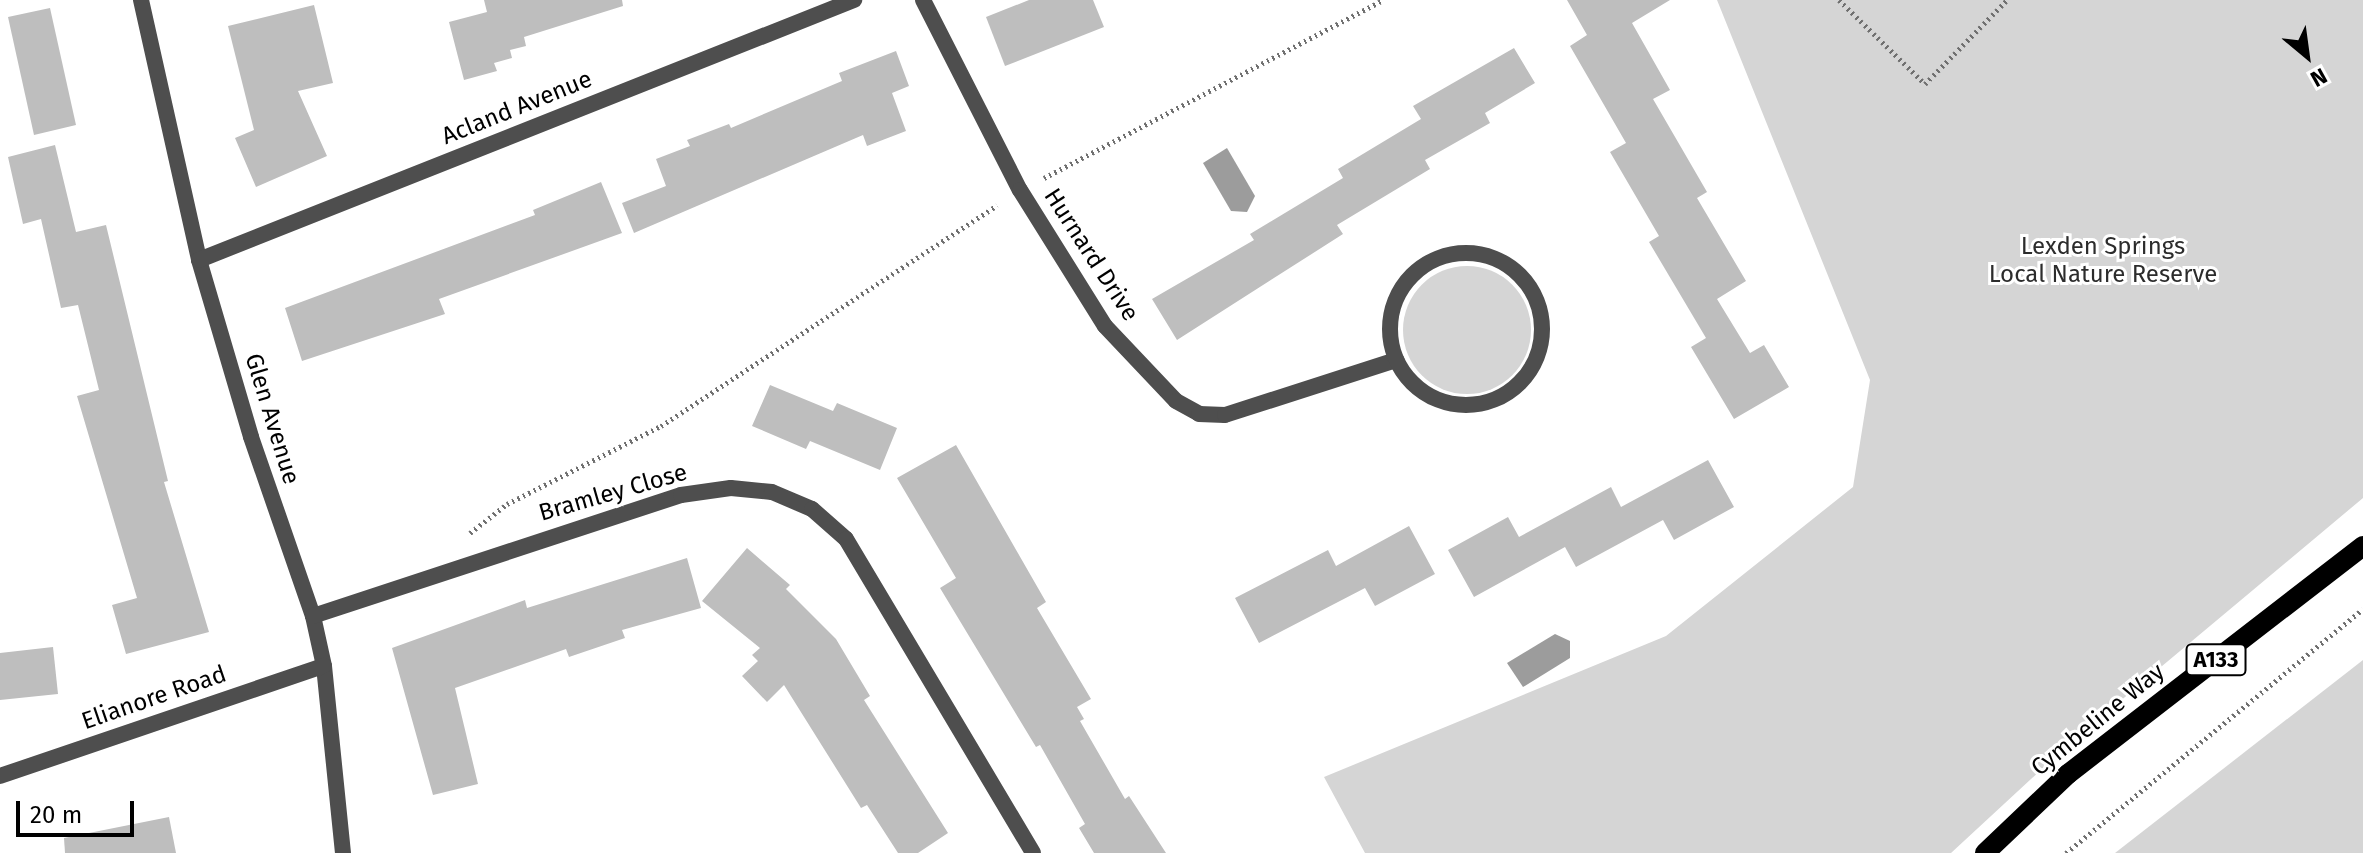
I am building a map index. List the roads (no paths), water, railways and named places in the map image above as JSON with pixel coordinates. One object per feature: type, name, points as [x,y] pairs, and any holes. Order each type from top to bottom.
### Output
[{"type":"main road","name":"Cymbeline Way","points":[[1985,853],[2068,774],[2363,546]]},
{"type":"street","name":"Glen Avenue","points":[[141,0],[199,260],[251,437],[313,616],[324,666],[343,853]]},
{"type":"street","name":"Acland Avenue","points":[[199,260],[854,0]]},
{"type":"street","name":"Hurnard Drive","points":[[923,0],[1020,190],[1105,326],[1176,401],[1199,414],[1225,415],[1276,402],[1396,360]]},
{"type":"street","points":[[1474,252],[1497,259],[1525,280],[1537,300],[1543,326],[1530,371],[1487,403],[1443,402],[1420,390],[1396,360],[1390,330],[1396,298],[1411,276],[1440,257],[1474,252]]},
{"type":"street","name":"Bramley Close","points":[[313,616],[681,495],[731,488],[772,492],[812,509],[846,539],[1033,853]]},
{"type":"street","name":"Elianore Road","points":[[0,776],[324,666]]},
{"type":"park label","name":"Lexden Springs Local Nature Reserve","points":[[2103,261]]}]
